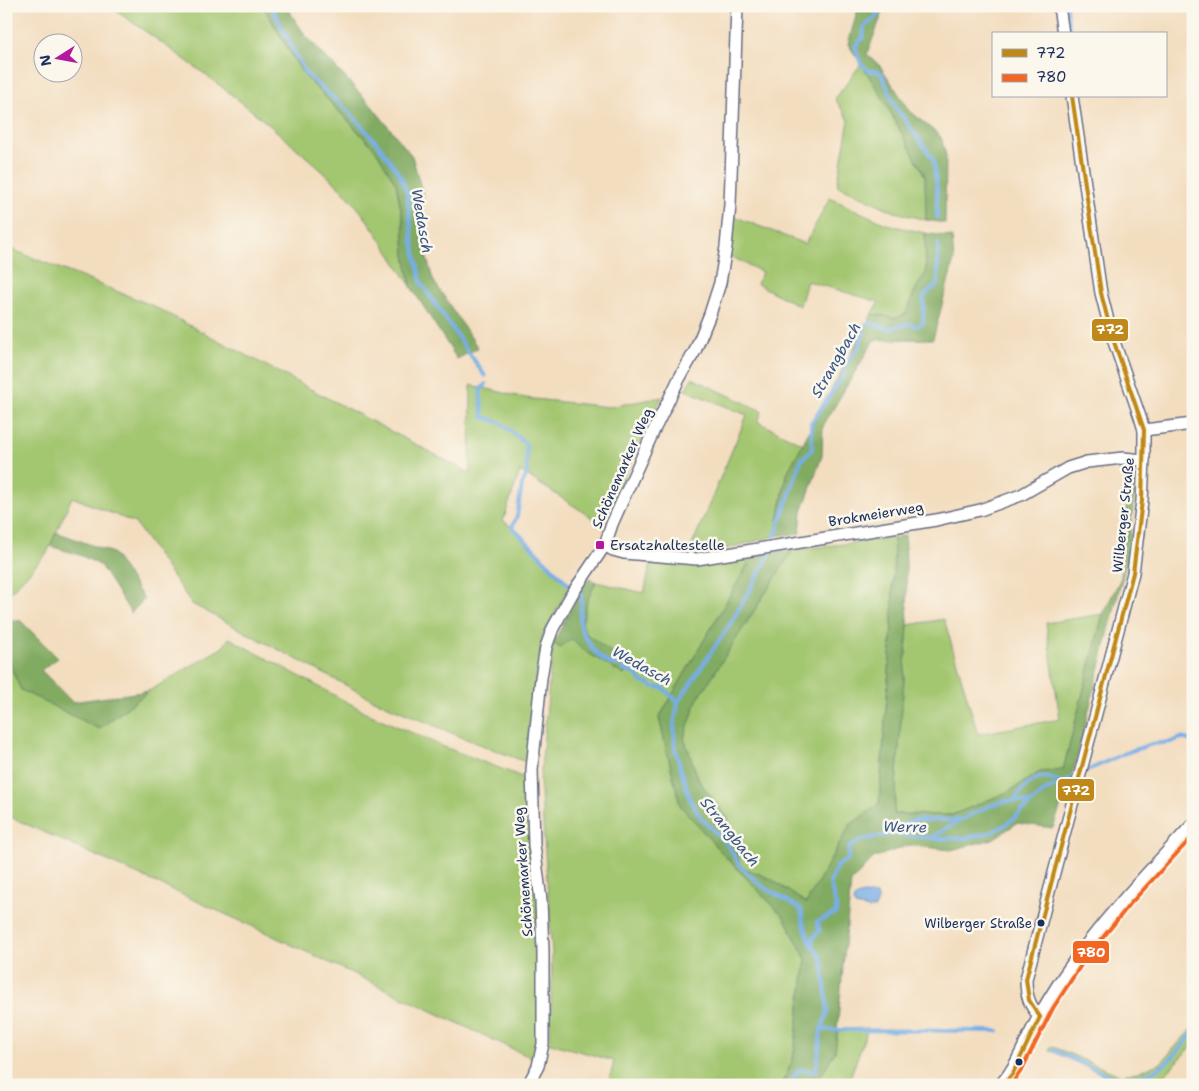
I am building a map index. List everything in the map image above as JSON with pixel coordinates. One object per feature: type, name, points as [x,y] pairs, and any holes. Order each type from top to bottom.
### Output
[{"type":"main road","points":[[1003,1085],[1013,1079],[1040,1017],[1088,945],[1193,827]]},
{"type":"street","name":"Schönemarker Weg","points":[[528,1085],[538,1066],[544,1044],[541,901],[534,846],[532,770],[546,647],[553,628],[572,594],[605,545],[612,524],[654,430],[678,379],[695,351],[720,283],[730,205],[737,6]]},
{"type":"street","points":[[1059,6],[1063,32]]},
{"type":"street","name":"Wilberger Straße","points":[[1040,1017],[1028,1000],[1026,979],[1133,573],[1139,528],[1144,460],[1144,430],[1102,301],[1072,98]]},
{"type":"street","points":[[1144,430],[1193,424]]},
{"type":"street","name":"Brokmeierweg","points":[[605,545],[613,550],[624,553],[697,559],[936,520],[980,510],[1022,494],[1068,468],[1087,462],[1123,458],[1144,460]]},
{"type":"green space","points":[[109,6],[263,6],[303,74],[375,149],[396,184],[403,220],[405,255],[411,286],[361,212],[325,173],[227,91]]},
{"type":"green space","points":[[263,6],[286,6],[305,35],[371,105],[412,156],[423,195],[421,237],[433,280],[478,348],[457,359],[411,287],[405,255],[403,220],[396,184],[375,149],[303,74]]},
{"type":"green space","points":[[859,6],[885,6],[867,54],[880,66],[910,111],[941,137],[946,156],[945,223],[926,220],[925,176],[880,93],[848,44]]},
{"type":"green space","points":[[861,64],[880,93],[925,176],[926,220],[895,212],[837,185],[849,120],[835,99]]},
{"type":"green space","points":[[830,198],[886,224],[925,233],[926,273],[916,288],[906,314],[895,318],[872,314],[879,302],[807,281],[800,306],[757,284],[762,272],[728,255],[733,216],[805,244]]},
{"type":"green space","points":[[925,233],[952,237],[954,260],[933,339],[874,340],[823,426],[822,456],[802,512],[800,533],[775,536],[787,473],[872,314],[895,318],[906,314],[916,288],[926,273]]},
{"type":"green space","points":[[6,247],[151,305],[470,473],[471,385],[525,398],[609,407],[662,397],[602,524],[520,471],[503,521],[512,527],[570,586],[543,635],[532,703],[526,762],[374,700],[192,604],[135,523],[72,497],[47,553],[6,597]]},
{"type":"green space","points":[[692,378],[762,411],[758,422],[803,444],[787,473],[775,536],[717,551],[689,552],[747,415],[685,390]]},
{"type":"green space","points":[[1130,466],[1137,471],[1127,559],[1075,765],[1053,828],[1017,823],[993,839],[951,850],[909,845],[873,858],[851,882],[835,1052],[815,1085],[781,1085],[793,1060],[806,959],[784,917],[720,851],[680,805],[659,718],[754,554],[793,550],[697,700],[684,738],[699,781],[728,818],[741,867],[771,879],[806,903],[850,825],[879,804],[892,628],[894,538],[905,535],[908,625],[894,814],[952,815],[1010,791],[1040,772],[1063,770],[1103,614],[1121,578]]},
{"type":"green space","points":[[56,532],[113,553],[144,599],[131,613],[100,565],[80,555],[50,546]]},
{"type":"green space","points":[[894,538],[892,628],[879,804],[850,825],[806,904],[771,879],[741,867],[728,818],[699,781],[684,738],[697,700],[793,550]]},
{"type":"green space","points":[[754,554],[659,718],[680,805],[720,851],[784,917],[806,959],[793,1060],[781,1085],[608,1085],[614,1061],[550,1043],[552,953],[540,780],[553,643],[571,639],[583,650],[629,667],[585,633],[582,623],[587,601],[596,582],[644,593],[651,562],[691,563]]},
{"type":"green space","points":[[588,578],[596,582],[587,601],[582,623],[585,633],[630,666],[624,675],[583,650],[571,639],[560,648],[553,643]]},
{"type":"green space","points":[[1103,614],[1063,770],[1040,772],[1010,791],[952,815],[894,814],[908,625],[944,619],[978,734],[1060,719],[1046,623]]},
{"type":"green space","points":[[6,619],[21,621],[58,658],[41,670],[72,702],[149,691],[99,729],[21,690],[6,656]]},
{"type":"green space","points":[[229,638],[371,715],[442,746],[525,778],[538,918],[540,989],[534,1059],[256,928],[6,815],[6,656],[21,690],[99,728],[149,691],[223,647]]},
{"type":"green space","points":[[1193,1027],[1193,1045],[1167,1073],[1140,1084],[1124,1084],[1049,1050],[1051,1046],[1119,1075],[1135,1073],[1161,1063]]},
{"type":"green space","points":[[868,1028],[850,1078],[845,1085],[815,1085],[835,1052],[838,1029]]},
{"type":"water","points":[[858,895],[876,895],[879,898],[875,908],[869,909],[855,906],[853,902],[855,898]]},
{"type":"waterway","name":"Wedasch","points":[[271,6],[305,73],[349,112],[378,144],[400,175],[407,193],[412,238],[421,283],[485,376]]},
{"type":"waterway","name":"Strangbach","points":[[874,6],[878,15],[864,27],[863,38],[855,46],[861,64],[869,71],[877,71],[882,74],[895,106],[933,159],[937,188],[937,217]]},
{"type":"waterway","points":[[1066,6],[1070,32]]},
{"type":"waterway","points":[[1089,170],[1097,224]]},
{"type":"waterway","name":"Strangbach","points":[[775,536],[801,460],[812,449],[811,423],[843,376],[848,360],[859,347],[866,324],[872,323],[888,329],[908,324],[918,326],[923,323],[924,296],[938,284],[938,244]]},
{"type":"waterway","name":"Wedasch","points":[[486,384],[480,391],[483,417],[501,423],[526,444],[527,473],[522,485],[517,516],[512,527],[570,586]]},
{"type":"waterway","name":"Strangbach","points":[[770,554],[732,621],[678,702],[674,725],[675,749],[690,800],[701,818],[726,843],[741,867],[762,886],[801,909],[803,922],[811,944]]},
{"type":"waterway","name":"Wedasch","points":[[581,594],[581,627],[586,639],[595,651],[610,664],[621,664],[624,670],[635,674],[642,682],[653,687],[663,688],[678,702]]},
{"type":"waterway","name":"Werre","points":[[1084,772],[1125,753],[1152,744],[1171,742],[1181,738],[1193,741]]},
{"type":"waterway","name":"Werre","points":[[790,1085],[799,1070],[815,1071],[821,1030],[828,1012],[822,959],[812,945],[813,938],[820,930],[817,922],[836,913],[830,883],[837,865],[848,860],[849,847],[861,840],[892,834],[940,839],[966,838],[989,833],[1002,827],[1045,791],[1078,775]]},
{"type":"waterway","points":[[1014,801],[1025,787],[1041,777],[1061,782]]},
{"type":"waterway","points":[[932,837],[968,816],[998,803],[1007,801],[1031,803]]},
{"type":"waterway","points":[[892,834],[904,824],[917,820],[960,820]]},
{"type":"waterway","points":[[821,1030],[998,1031]]},
{"type":"waterway","points":[[1053,1050],[1121,1081],[1151,1072],[1166,1064],[1193,1032]]},
{"type":"transit line","name":"772","points":[[1040,1017],[1029,1000],[1026,979],[1133,573],[1142,501],[1144,430],[1112,336],[1101,293],[1072,98]]},
{"type":"transit line","name":"780","points":[[1011,1085],[1022,1069],[1053,1008],[1083,962],[1130,904],[1193,836]]},
{"type":"transit line","name":"772","points":[[1003,1085],[1013,1073],[1040,1017]]},
{"type":"place","name":"Ersatzhaltestelle","points":[[600,545]]},
{"type":"place","name":"Wilberger Straße","points":[[1041,923]]}]
